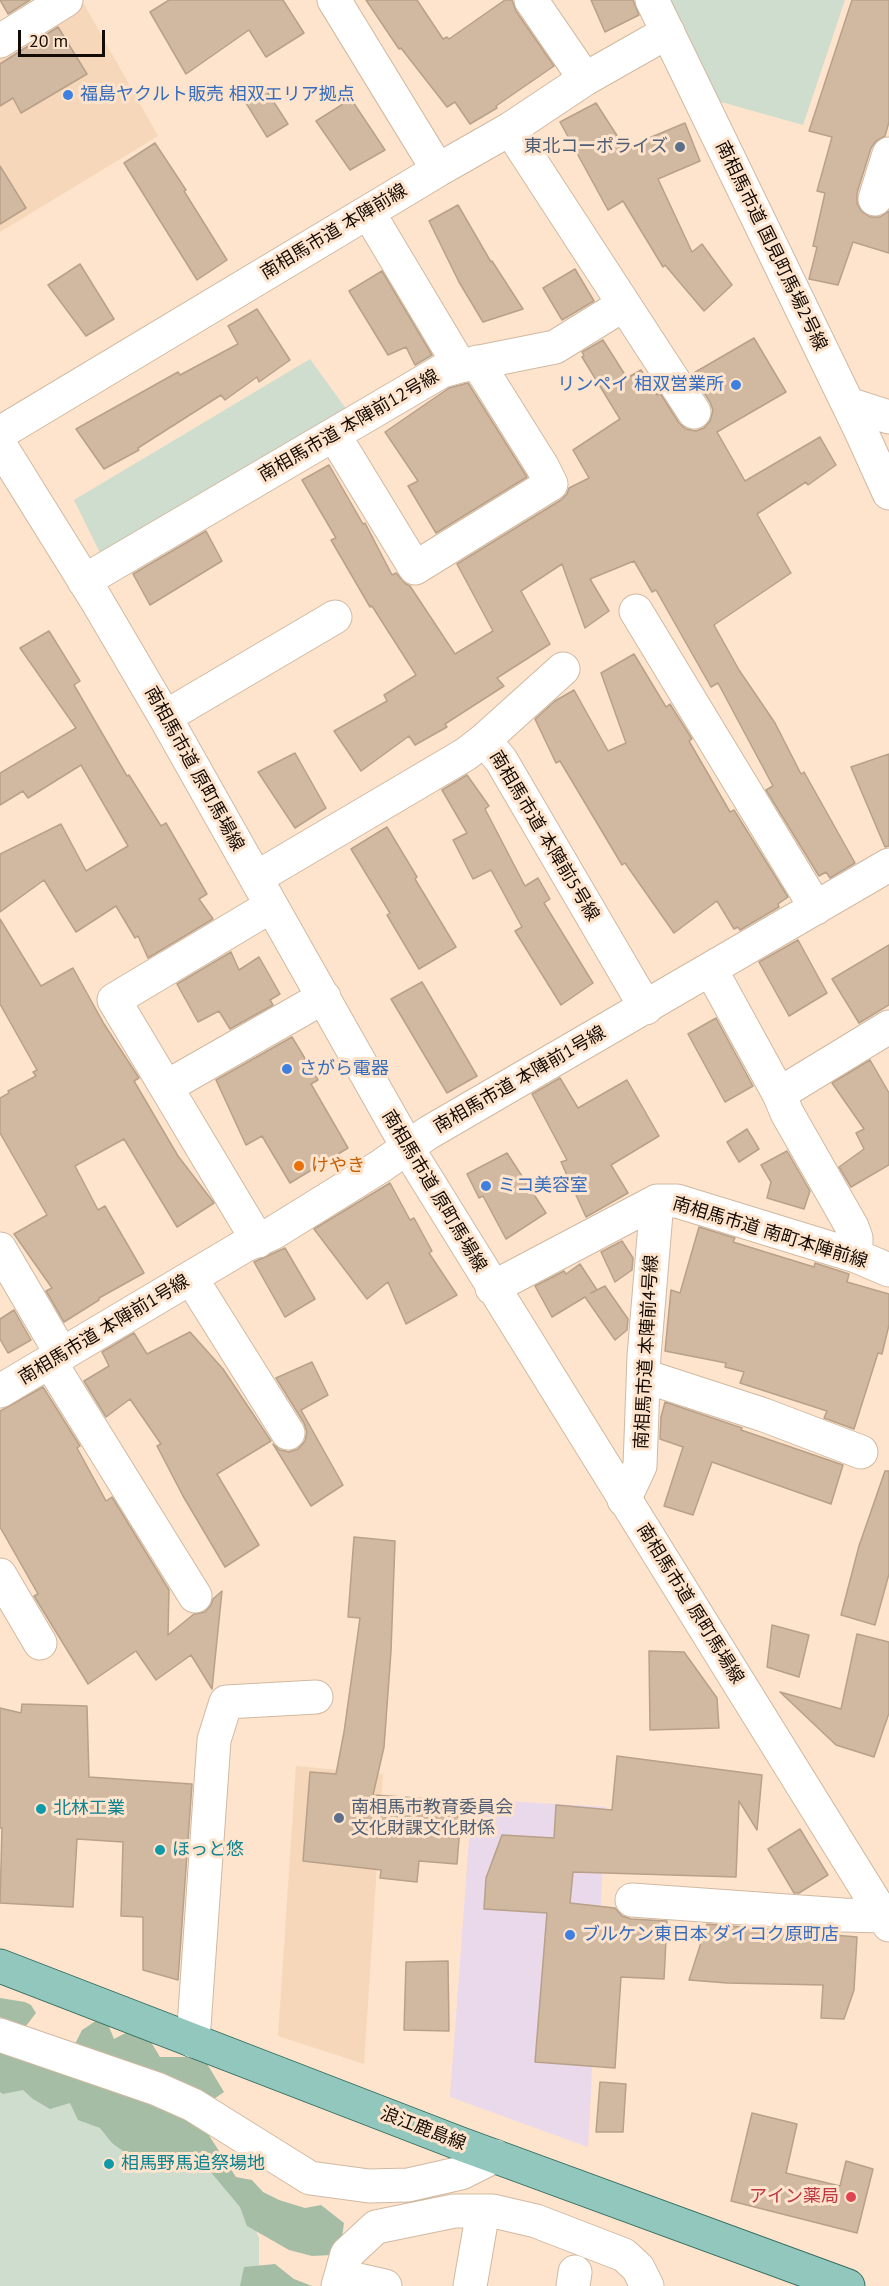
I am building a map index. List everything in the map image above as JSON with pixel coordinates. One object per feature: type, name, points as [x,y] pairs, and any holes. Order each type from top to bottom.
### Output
[{"type":"main road","name":"浪江鹿島線","points":[[0,1966],[495,2156],[848,2286]]},
{"type":"street","points":[[0,41],[66,0]]},
{"type":"street","points":[[334,0],[438,170]]},
{"type":"street","points":[[531,0],[585,79]]},
{"type":"street","name":"南相馬市道 国見町馬場2号線","points":[[652,0],[889,493]]},
{"type":"street","name":"南相馬市道 本陣前線","points":[[0,433],[510,129],[585,79],[668,32]]},
{"type":"street","points":[[510,129],[694,412]]},
{"type":"street","points":[[875,199],[889,154]]},
{"type":"street","name":"南相馬市道 本陣前12号線","points":[[84,581],[442,371],[468,364],[368,212]]},
{"type":"street","points":[[334,435],[415,568],[551,484],[542,466],[468,364],[555,347],[623,305]]},
{"type":"street","points":[[848,404],[889,417]]},
{"type":"street","name":"南相馬市道 原町馬場線","points":[[0,445],[165,717],[408,1147],[492,1288],[886,1920]]},
{"type":"street","points":[[636,611],[816,908]]},
{"type":"street","points":[[165,717],[335,617]]},
{"type":"street","points":[[484,740],[562,669]]},
{"type":"street","name":"南相馬市道 本陣前5号線","points":[[166,1087],[114,1000],[263,892],[484,740],[501,760],[646,1008]]},
{"type":"street","name":"南相馬市道 本陣前1号線","points":[[0,1391],[244,1246],[258,1241],[428,1133],[889,865]]},
{"type":"street","points":[[711,970],[787,1113],[852,1227],[856,1238],[856,1256]]},
{"type":"street","points":[[258,1241],[166,1087],[324,997]]},
{"type":"street","points":[[779,1095],[889,1027]]},
{"type":"street","name":"南相馬市道 南町本陣前線","points":[[492,1288],[657,1200],[677,1201],[856,1256],[889,1270]]},
{"type":"street","name":"南相馬市道 本陣前4号線","points":[[624,1500],[640,1466],[657,1200]]},
{"type":"street","points":[[0,1249],[56,1358],[195,1596]]},
{"type":"street","points":[[191,1278],[288,1433]]},
{"type":"street","points":[[644,1376],[764,1415],[861,1452]]},
{"type":"street","points":[[0,1575],[40,1643]]},
{"type":"street","points":[[193,2041],[214,1740],[226,1702],[316,1697]]},
{"type":"street","points":[[632,1900],[886,1920]]},
{"type":"street","points":[[0,2035],[157,2089],[194,2105],[310,2178],[369,2186],[408,2185],[461,2174],[495,2156]]},
{"type":"street","points":[[386,2286],[339,2281],[347,2254],[376,2227],[454,2211],[493,2211],[536,2221],[624,2255],[638,2268],[647,2286]]},
{"type":"street","points":[[470,2286],[483,2211]]},
{"type":"shaded area","name":"福島ヤクルト販売 相双エリア拠点","points":[[84,4],[158,136],[0,232],[0,55]]},
{"type":"shaded area","points":[[296,1766],[383,1774],[364,2064],[278,2036]]},
{"type":"shaded area","points":[[472,1799],[606,1807],[588,2147],[450,2097]]},
{"type":"green space","points":[[667,0],[845,0],[803,125],[714,100]]},
{"type":"green space","points":[[310,359],[350,414],[103,559],[74,500]]},
{"type":"green space","points":[[0,1998],[25,2002],[31,2005],[36,2013],[26,2026],[0,2017]]},
{"type":"green space","points":[[97,2020],[107,2022],[114,2039],[135,2028],[148,2037],[160,2057],[203,2057],[224,2092],[214,2099],[208,2134],[236,2177],[252,2180],[263,2192],[279,2200],[305,2208],[321,2205],[344,2223],[341,2244],[332,2255],[312,2256],[289,2250],[247,2226],[240,2207],[199,2158],[164,2153],[143,2157],[127,2154],[112,2143],[100,2128],[78,2120],[70,2103],[50,2109],[23,2090],[3,2094],[0,2092],[0,2034],[74,2046],[82,2030]]},
{"type":"green space","name":"相馬野馬追祭場地","points":[[0,2059],[200,2141],[237,2186],[259,2238],[259,2286],[0,2286]]},
{"type":"green space","points":[[275,2264],[294,2279],[312,2286],[240,2286],[244,2267]]},
{"type":"building","points":[[0,0],[30,0],[8,14]]},
{"type":"building","points":[[169,0],[283,0],[304,33],[266,57],[249,30],[186,74],[150,12]]},
{"type":"building","points":[[366,0],[417,0],[443,39],[447,37],[449,39],[505,0],[512,0],[516,11],[554,66],[496,106],[497,108],[470,124],[455,102],[447,107],[401,48],[399,49]]},
{"type":"building","points":[[591,0],[633,0],[639,15],[605,32]]},
{"type":"building","points":[[852,0],[889,0],[889,122],[885,136],[876,141],[871,148],[857,193],[857,203],[861,211],[870,217],[880,217],[889,211],[889,253],[853,242],[838,285],[809,279],[817,247],[813,246],[825,193],[817,191],[832,137],[809,131]]},
{"type":"building","points":[[58,27],[87,74],[21,113],[13,98],[0,106],[0,64]]},
{"type":"building","points":[[264,87],[288,124],[267,137],[246,103]]},
{"type":"building","points":[[351,99],[385,150],[350,170],[316,121]]},
{"type":"building","points":[[596,103],[625,148],[685,123],[700,161],[658,179],[692,252],[702,244],[732,285],[704,311],[665,265],[663,267],[623,201],[608,210],[560,122]]},
{"type":"building","points":[[155,143],[227,260],[197,280],[124,163]]},
{"type":"building","points":[[0,166],[26,208],[0,224]]},
{"type":"building","points":[[458,205],[491,262],[523,309],[483,322],[459,282],[429,221]]},
{"type":"building","points":[[80,264],[114,319],[86,336],[48,285]]},
{"type":"building","points":[[575,269],[594,301],[562,320],[543,288]]},
{"type":"building","points":[[382,271],[432,355],[415,365],[406,347],[388,355],[349,291]]},
{"type":"building","points":[[257,309],[290,360],[259,382],[257,377],[225,400],[221,395],[138,448],[139,450],[104,469],[76,429],[178,372],[180,375],[238,344],[228,326]]},
{"type":"building","points":[[754,338],[786,392],[717,432],[745,481],[820,437],[836,465],[808,485],[806,482],[757,514],[791,573],[714,625],[739,670],[775,723],[801,774],[804,772],[855,863],[830,878],[826,872],[819,876],[766,790],[773,786],[718,683],[711,687],[656,590],[652,592],[634,561],[590,579],[609,611],[585,628],[562,564],[521,591],[550,644],[497,678],[504,686],[445,724],[447,727],[415,745],[409,736],[361,771],[334,731],[387,701],[384,695],[416,675],[372,606],[370,607],[331,540],[336,538],[302,480],[329,465],[363,524],[365,523],[392,575],[396,573],[410,586],[455,654],[493,631],[457,564],[561,500],[569,488],[589,478],[573,450],[620,419],[582,357],[584,356],[582,352],[603,340],[627,378],[641,370],[657,395],[660,393],[679,423],[686,429],[696,431],[704,428],[710,421],[713,410],[692,374]]},
{"type":"building","points":[[468,383],[527,477],[436,533],[408,486],[418,481],[385,432],[449,388]]},
{"type":"building","points":[[206,531],[222,561],[150,605],[133,574]]},
{"type":"building","points":[[49,631],[80,681],[74,685],[127,776],[129,775],[161,826],[166,823],[207,894],[199,899],[213,919],[148,958],[138,936],[135,938],[116,906],[76,932],[44,880],[0,912],[0,854],[61,824],[86,871],[128,846],[81,765],[28,798],[23,791],[0,805],[0,773],[76,728],[20,648]]},
{"type":"building","points":[[634,654],[666,707],[670,704],[692,739],[689,741],[730,812],[734,810],[788,897],[778,904],[779,907],[740,930],[738,927],[734,929],[717,901],[674,933],[625,863],[622,865],[560,761],[556,763],[535,719],[555,701],[574,690],[608,751],[626,743],[601,673]]},
{"type":"building","points":[[295,753],[326,808],[295,828],[258,772]]},
{"type":"building","points":[[889,754],[889,846],[885,847],[851,767]]},
{"type":"building","points":[[467,775],[489,806],[485,809],[525,886],[538,878],[550,899],[544,903],[593,983],[561,1005],[515,931],[522,927],[491,870],[473,879],[453,840],[467,833],[442,790]]},
{"type":"building","points":[[387,827],[456,947],[419,969],[387,915],[390,913],[351,849]]},
{"type":"building","points":[[0,919],[41,986],[73,968],[104,1024],[139,1078],[134,1081],[178,1156],[214,1203],[177,1227],[124,1139],[75,1166],[98,1210],[105,1206],[144,1273],[99,1298],[64,1322],[46,1291],[52,1288],[14,1234],[47,1215],[0,1133],[0,1098],[9,1093],[8,1091],[36,1076],[33,1072],[37,1070],[0,1004]]},
{"type":"building","points":[[798,940],[827,993],[789,1016],[759,962]]},
{"type":"building","points":[[889,945],[889,1005],[859,1023],[832,979]]},
{"type":"building","points":[[231,952],[239,970],[259,957],[280,994],[270,1000],[273,1005],[230,1029],[219,1011],[198,1022],[177,984]]},
{"type":"building","points":[[422,982],[477,1076],[447,1093],[391,999]]},
{"type":"building","points":[[716,1018],[753,1086],[725,1102],[688,1034]]},
{"type":"building","points":[[292,1037],[318,1080],[311,1084],[348,1148],[290,1183],[262,1136],[246,1145],[216,1080]]},
{"type":"building","points":[[870,1060],[889,1093],[889,1165],[851,1187],[839,1167],[864,1149],[856,1133],[864,1129],[832,1083]]},
{"type":"building","points":[[560,1078],[578,1108],[627,1080],[659,1136],[611,1165],[628,1193],[586,1217],[561,1162],[567,1160],[532,1094]]},
{"type":"building","points":[[747,1129],[759,1149],[739,1162],[727,1142]]},
{"type":"building","points":[[787,1151],[810,1191],[804,1209],[767,1198],[771,1182],[761,1165]]},
{"type":"building","points":[[507,1153],[546,1213],[506,1239],[483,1196],[479,1198],[467,1174]]},
{"type":"building","points":[[390,1183],[410,1220],[414,1218],[432,1251],[429,1253],[457,1295],[406,1324],[388,1282],[367,1299],[314,1229]]},
{"type":"building","points":[[699,1227],[735,1238],[733,1242],[814,1267],[815,1263],[849,1274],[847,1282],[889,1294],[889,1325],[882,1354],[878,1353],[854,1429],[824,1418],[827,1411],[740,1383],[744,1372],[725,1367],[726,1363],[665,1351],[671,1290],[680,1293]]},
{"type":"building","points":[[622,1241],[633,1258],[632,1270],[615,1282],[601,1252]]},
{"type":"building","points":[[285,1248],[315,1299],[285,1317],[254,1262]]},
{"type":"building","points":[[580,1264],[597,1290],[605,1286],[628,1319],[627,1330],[615,1340],[585,1297],[552,1317],[535,1286],[564,1271],[566,1274]]},
{"type":"building","points":[[14,1310],[31,1340],[8,1353],[0,1339],[0,1319]]},
{"type":"building","points":[[190,1332],[223,1369],[271,1441],[217,1474],[259,1545],[225,1567],[183,1496],[157,1446],[161,1444],[130,1399],[106,1417],[84,1381],[109,1366],[102,1352],[134,1333],[147,1354]]},
{"type":"building","points":[[312,1362],[328,1395],[301,1410],[343,1485],[311,1506],[273,1444],[280,1450],[289,1452],[298,1449],[305,1441],[307,1432],[304,1423],[276,1378]]},
{"type":"building","points":[[43,1387],[80,1446],[77,1448],[106,1501],[112,1497],[169,1590],[168,1635],[194,1614],[205,1612],[213,1599],[222,1591],[212,1689],[191,1655],[156,1680],[136,1651],[88,1684],[34,1596],[38,1594],[0,1527],[0,1411]]},
{"type":"building","points":[[665,1402],[843,1465],[831,1504],[712,1462],[693,1515],[664,1506],[683,1447],[660,1439],[661,1417]]},
{"type":"building","points":[[885,1471],[889,1471],[889,1574],[875,1625],[841,1615],[859,1546]]},
{"type":"building","points":[[354,1537],[395,1541],[391,1651],[384,1747],[373,1795],[462,1801],[457,1864],[419,1861],[417,1882],[380,1878],[381,1870],[303,1861],[310,1772],[336,1774],[344,1732],[360,1618],[348,1617]]},
{"type":"building","points":[[772,1625],[809,1635],[799,1677],[767,1667]]},
{"type":"building","points":[[857,1634],[889,1642],[889,1713],[874,1757],[836,1745],[780,1692],[841,1709]]},
{"type":"building","points":[[649,1651],[684,1652],[717,1698],[719,1728],[650,1730]]},
{"type":"building","points":[[22,1704],[87,1706],[89,1777],[192,1784],[178,1980],[143,1970],[143,1917],[121,1916],[123,1842],[77,1839],[73,1907],[0,1903],[2,1828],[0,1828],[0,1708],[21,1713]]},
{"type":"building","points":[[617,1756],[762,1775],[757,1830],[739,1801],[736,1877],[573,1872],[570,1903],[615,1908],[622,1916],[631,1919],[667,1921],[664,1979],[621,1977],[615,2068],[535,2062],[547,1913],[484,1909],[486,1878],[502,1835],[554,1838],[556,1805],[612,1810]]},
{"type":"building","points":[[800,1829],[828,1875],[799,1893],[794,1893],[768,1849]]},
{"type":"building","points":[[707,1924],[857,1937],[854,1990],[844,2019],[821,2018],[823,1985],[689,1980]]},
{"type":"building","points":[[448,1961],[449,2031],[404,2030],[406,1962]]},
{"type":"building","points":[[600,2082],[626,2084],[623,2132],[596,2132]]},
{"type":"building","points":[[752,2113],[797,2124],[786,2173],[840,2186],[846,2161],[873,2169],[857,2233],[731,2201]]},
{"type":"place","name":"福島ヤクルト販売 相双エリア拠点","points":[[68,95]]},
{"type":"place","name":"東北コーポライズ","points":[[680,147]]},
{"type":"place","name":"リンペイ 相双営業所","points":[[736,385]]},
{"type":"place","name":"さがら電器","points":[[287,1069]]},
{"type":"place","name":"けやき","points":[[299,1166]]},
{"type":"place","name":"ミコ美容室","points":[[486,1186]]},
{"type":"place","name":"北林工業","points":[[41,1809]]},
{"type":"place","name":"南相馬市教育委員会 文化財課文化財係","points":[[339,1818]]},
{"type":"place","name":"ほっと悠","points":[[160,1850]]},
{"type":"place","name":"ブルケン東日本 ダイコク原町店","points":[[570,1935]]},
{"type":"place","name":"相馬野馬追祭場地","points":[[109,2164]]},
{"type":"place","name":"アイン薬局","points":[[851,2197]]}]
